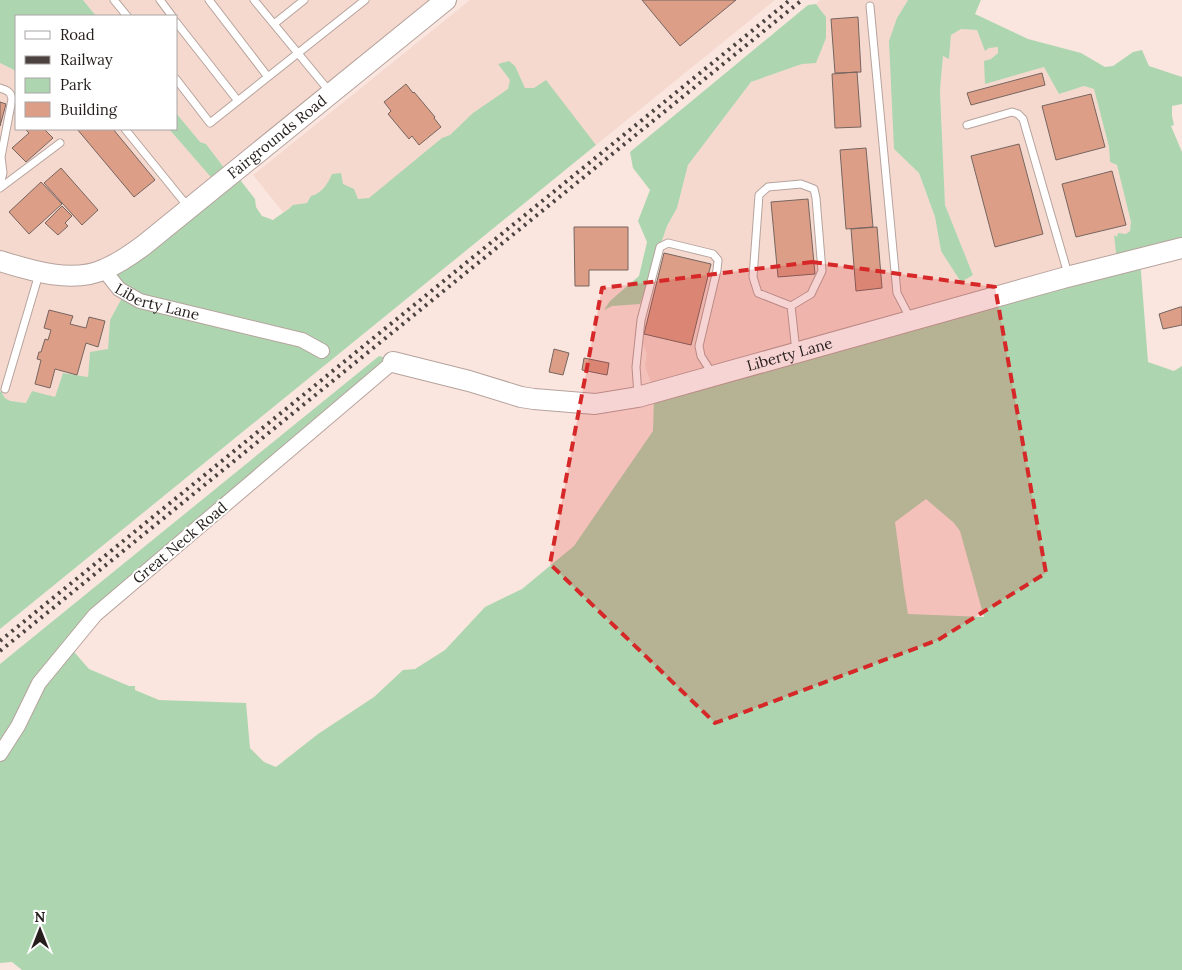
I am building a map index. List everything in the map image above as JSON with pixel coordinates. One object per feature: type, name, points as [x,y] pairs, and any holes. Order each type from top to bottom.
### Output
[{"type":"street","name":"Fairgrounds Road","points":[[104,270],[144,245],[446,0]]},
{"type":"street","name":"Liberty Lane","points":[[393,362],[469,381],[521,397],[595,404],[638,397],[714,377],[1069,276],[1182,248]]},
{"type":"street","name":"Liberty Lane","points":[[0,261],[70,276],[104,270],[119,289],[140,301],[302,340],[322,351]]},
{"type":"street","name":"Great Neck Road","points":[[0,754],[18,726],[39,683],[95,615],[393,362]]},
{"type":"lane","points":[[114,0],[126,15]]},
{"type":"lane","points":[[160,0],[171,15]]},
{"type":"lane","points":[[209,0],[268,77]]},
{"type":"lane","points":[[254,0],[332,93]]},
{"type":"lane","points":[[274,24],[304,0]]},
{"type":"lane","points":[[178,82],[210,123],[365,0]]},
{"type":"lane","points":[[870,6],[897,293],[911,321]]},
{"type":"lane","points":[[178,25],[238,101]]},
{"type":"lane","points":[[0,88],[8,90],[12,95],[12,99],[1,157],[3,173],[0,184]]},
{"type":"lane","points":[[966,125],[1012,112],[1018,114],[1023,119],[1069,276]]},
{"type":"lane","points":[[125,130],[190,208]]},
{"type":"lane","points":[[0,188],[60,142]]},
{"type":"lane","points":[[801,184],[814,189],[822,272],[811,294],[792,306],[758,293],[753,276],[759,195],[768,187],[801,184]]},
{"type":"lane","points":[[638,397],[636,366],[641,320],[660,247],[668,243],[713,254],[718,260],[698,346],[701,356],[714,377]]},
{"type":"lane","points":[[5,389],[40,271]]},
{"type":"lane","points":[[792,306],[796,354]]},
{"type":"highlighted area","points":[[812,262],[995,287],[1046,573],[938,640],[715,723],[550,564],[602,288]]},
{"type":"shaded area","points":[[83,0],[445,0],[228,173],[206,144],[200,143],[178,116],[178,15],[95,15]]},
{"type":"shaded area","points":[[470,0],[775,0],[596,145],[593,141],[312,248],[253,175]]},
{"type":"shaded area","points":[[820,0],[908,0],[897,18],[894,149],[919,173],[935,217],[941,251],[973,275],[945,205],[940,90],[943,56],[949,58],[951,34],[961,29],[977,30],[989,47],[999,47],[998,53],[991,59],[985,84],[1044,67],[1059,94],[1084,86],[1094,89],[1109,147],[1110,162],[1117,165],[1131,222],[1130,231],[1126,234],[1118,261],[654,391],[645,366],[647,354],[641,339],[640,304],[667,226],[677,208],[688,165],[751,82],[802,64],[823,13],[816,4]]},
{"type":"shaded area","points":[[0,63],[15,70],[15,130],[170,130],[217,183],[124,294],[110,320],[108,350],[90,352],[88,377],[63,373],[55,397],[26,403],[6,400],[0,391]]},
{"type":"green space","points":[[0,0],[83,0],[95,15],[15,15],[15,70],[0,63]]},
{"type":"green space","points":[[908,0],[981,0],[975,14],[1028,39],[1081,53],[1105,67],[1113,66],[1133,52],[1142,50],[1149,66],[1182,77],[1182,104],[1172,106],[1174,125],[1171,126],[1182,152],[1182,247],[1140,259],[1148,362],[1174,371],[1182,366],[1182,970],[22,970],[12,962],[0,963],[0,664],[379,356],[387,358],[386,365],[68,645],[89,669],[129,686],[135,686],[135,690],[159,700],[246,703],[250,748],[264,762],[276,767],[318,734],[374,697],[403,670],[415,669],[445,650],[485,607],[522,589],[574,546],[653,431],[654,398],[1117,262],[1114,235],[1117,237],[1118,233],[1126,234],[1130,231],[1131,222],[1117,165],[1110,162],[1109,147],[1094,89],[1084,86],[1059,94],[1044,67],[985,84],[984,61],[991,59],[998,53],[998,47],[989,48],[985,51],[977,30],[961,29],[951,35],[949,59],[943,56],[940,90],[945,205],[973,275],[961,282],[941,251],[935,217],[919,173],[894,149],[889,41],[897,18]],"holes":[[[926,499],[954,523],[960,531],[984,617],[908,614],[895,522]]]},
{"type":"green space","points":[[816,4],[826,17],[826,38],[816,63],[802,64],[751,82],[688,165],[677,208],[667,226],[640,304],[612,306],[604,310],[610,301],[639,276],[647,242],[638,221],[650,190],[633,168],[630,152],[808,5]]},
{"type":"green space","points":[[509,61],[515,66],[525,88],[534,88],[546,80],[596,145],[0,629],[0,391],[8,400],[26,403],[32,391],[55,397],[63,373],[88,377],[90,352],[108,349],[110,320],[124,294],[107,274],[216,183],[170,130],[178,130],[178,115],[200,142],[206,144],[228,173],[234,172],[255,199],[256,207],[262,216],[273,220],[293,205],[307,203],[311,196],[324,188],[332,174],[341,173],[343,184],[354,189],[358,199],[369,198],[442,138],[450,135],[473,113],[508,89],[510,80],[498,64]]},
{"type":"building","points":[[642,0],[736,0],[680,46]]},
{"type":"building","points":[[858,17],[861,72],[835,73],[831,19]]},
{"type":"building","points":[[857,72],[861,127],[835,128],[832,74]]},
{"type":"building","points":[[1042,73],[1045,85],[971,105],[967,93]]},
{"type":"building","points":[[406,84],[435,117],[441,127],[419,145],[412,136],[409,139],[388,114],[391,111],[384,102]]},
{"type":"building","points":[[1091,94],[1105,147],[1056,160],[1042,106]]},
{"type":"building","points":[[0,102],[6,104],[0,126]]},
{"type":"building","points":[[26,130],[45,130],[53,138],[26,162],[12,148],[29,133]]},
{"type":"building","points":[[78,130],[114,130],[155,180],[134,197]]},
{"type":"building","points":[[1019,144],[1043,234],[995,247],[971,156]]},
{"type":"building","points":[[866,148],[873,227],[846,229],[840,150]]},
{"type":"building","points":[[61,168],[98,210],[82,225],[44,183]]},
{"type":"building","points":[[1112,171],[1126,225],[1076,237],[1062,184]]},
{"type":"building","points":[[41,182],[62,204],[29,234],[9,212]]},
{"type":"building","points":[[808,199],[815,274],[778,277],[771,202]]},
{"type":"building","points":[[62,206],[72,216],[65,223],[68,226],[58,235],[45,223]]},
{"type":"building","points":[[574,227],[628,227],[628,270],[589,270],[589,286],[575,286]]},
{"type":"building","points":[[877,227],[882,288],[856,291],[851,229]]},
{"type":"building","points":[[664,253],[711,264],[691,345],[644,334]]},
{"type":"building","points":[[1182,307],[1182,325],[1163,329],[1159,314]]},
{"type":"building","points":[[49,310],[73,316],[70,324],[86,328],[89,317],[105,321],[98,347],[86,343],[77,375],[55,369],[50,388],[35,384],[41,360],[37,359],[39,352],[41,352],[45,339],[48,340],[51,330],[44,328]]},
{"type":"building","points":[[554,349],[569,353],[563,375],[549,372]]},
{"type":"building","points":[[584,358],[609,363],[607,375],[582,370]]},
{"type":"railway","points":[[0,641],[790,0]]},
{"type":"railway","points":[[0,651],[802,0]]}]
